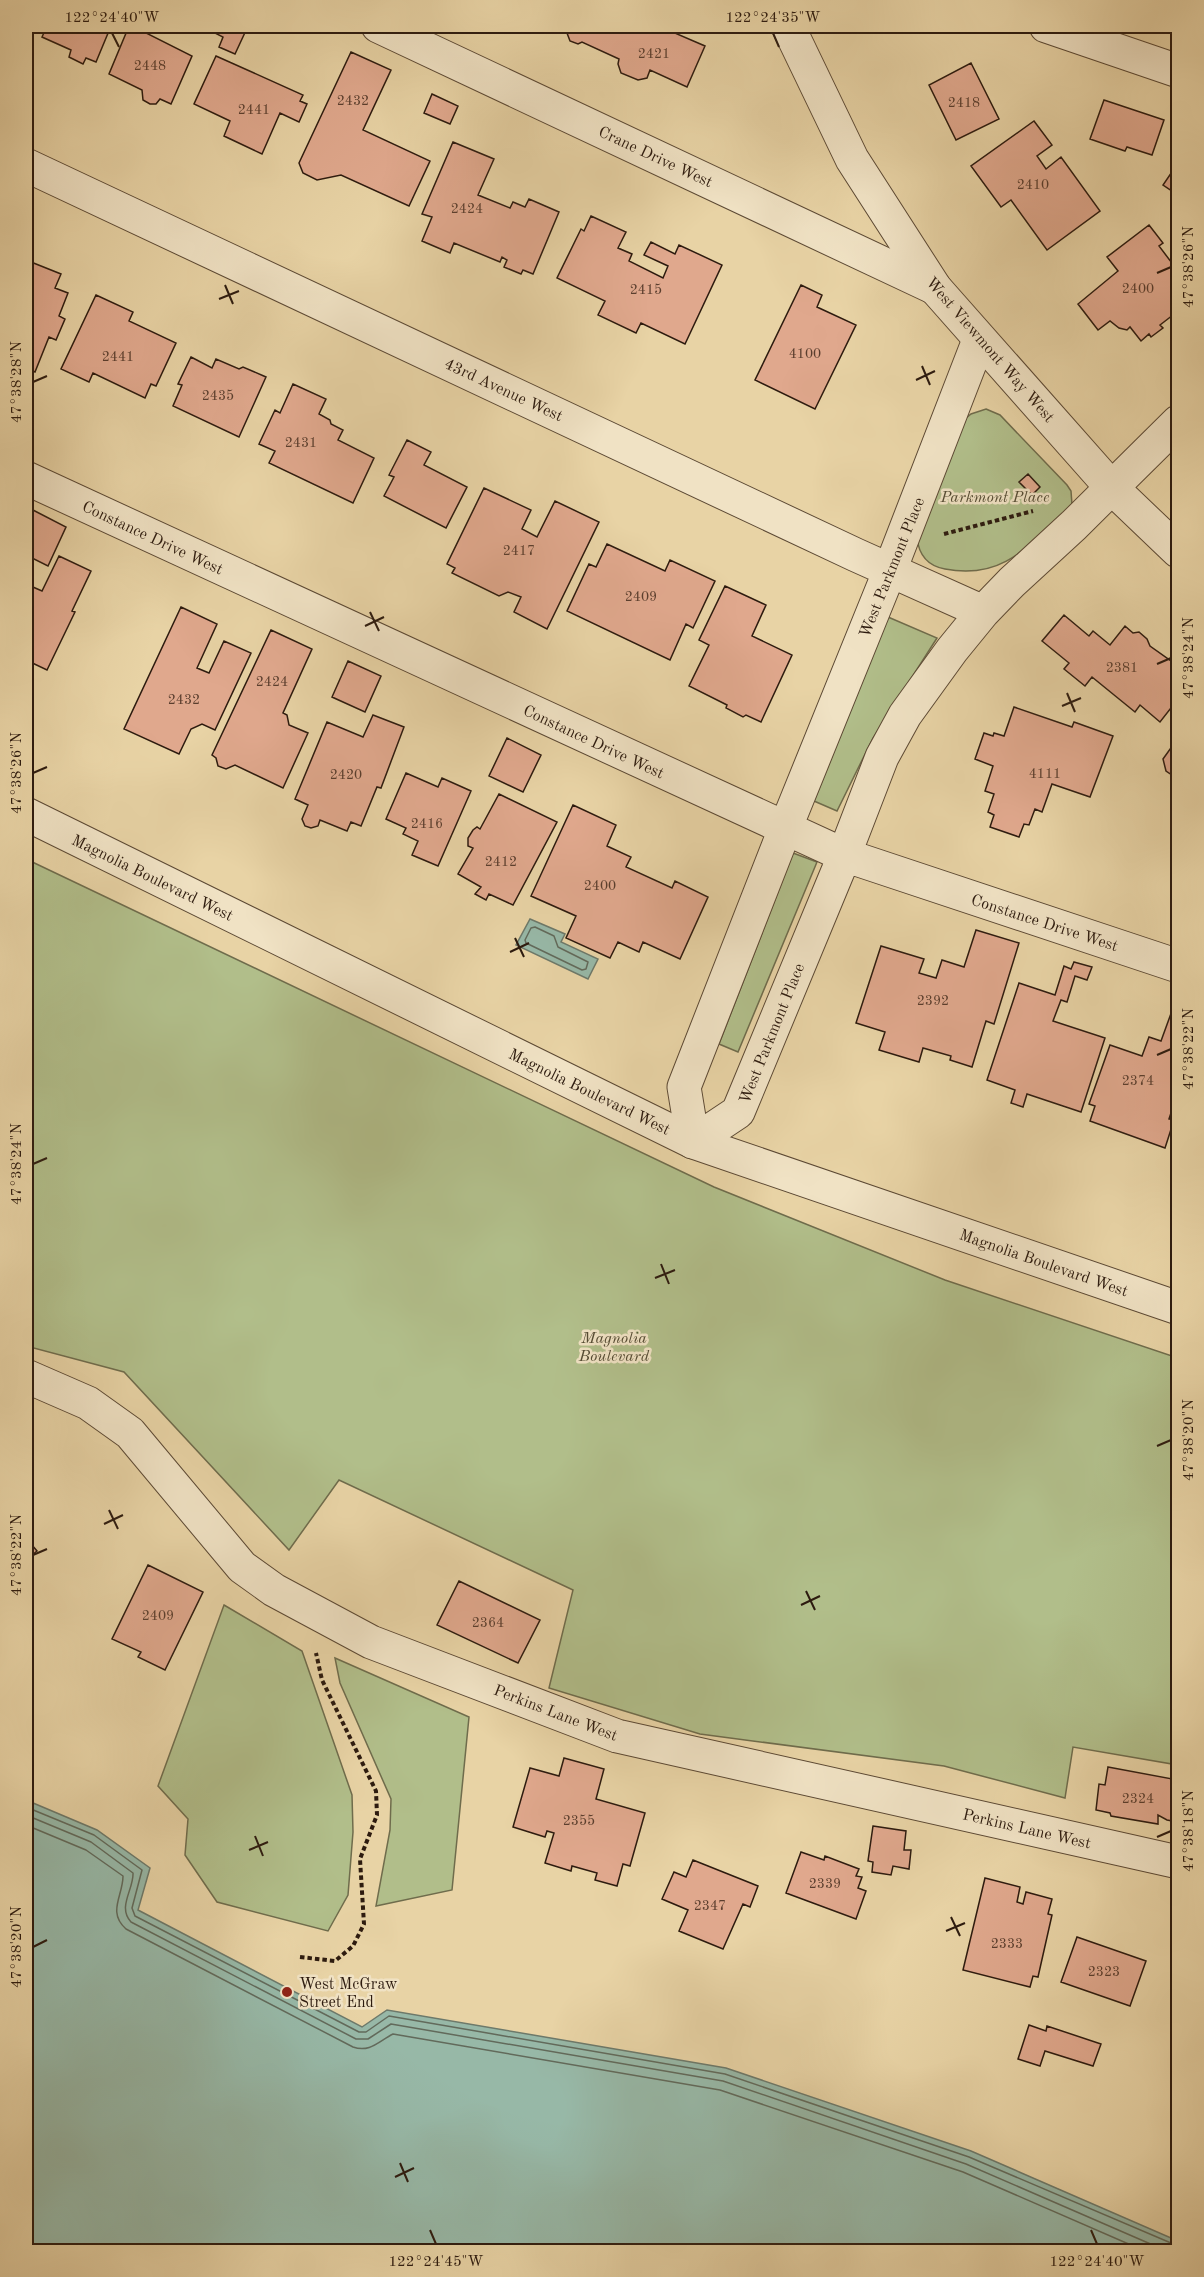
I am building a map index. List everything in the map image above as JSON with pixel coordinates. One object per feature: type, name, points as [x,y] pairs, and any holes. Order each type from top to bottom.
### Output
[{"type":"street","name":"Crane Drive West","points":[[378,26],[935,288]]},
{"type":"street","name":"West Viewmont Way West","points":[[788,26],[852,159],[935,288],[1113,488],[1179,551]]},
{"type":"street","points":[[1046,26],[1179,70]]},
{"type":"street","name":"43rd Avenue West","points":[[26,165],[983,612]]},
{"type":"street","name":"West Parkmont Place","points":[[979,340],[684,1087],[693,1142],[738,1112],[882,757],[905,715],[983,612],[1179,422]]},
{"type":"street","name":"Constance Drive West","points":[[26,478],[844,855],[1179,966]]},
{"type":"street","name":"Magnolia Boulevard West","points":[[26,814],[693,1142],[1179,1308]]},
{"type":"street","name":"Perkins Lane West","points":[[26,1376],[88,1403],[130,1433],[242,1567],[274,1590],[371,1642],[617,1736],[1179,1862]]},
{"type":"path","points":[[939,535],[1040,510]]},
{"type":"path","points":[[300,1957],[335,1961],[353,1946],[364,1924],[360,1859],[377,1815],[376,1791],[322,1680],[315,1652],[303,1625],[310,1609]]},
{"type":"green space","name":"Parkmont Place","points":[[986,409],[1000,415],[1067,485],[1071,491],[1072,505],[1030,544],[1001,564],[966,571],[939,568],[929,563],[922,555],[917,538],[965,419],[971,414]]},
{"type":"green space","points":[[888,617],[937,638],[873,738],[837,811],[814,801]]},
{"type":"green space","points":[[793,853],[817,862],[738,1052],[719,1044]]},
{"type":"green space","name":"Magnolia Boulevard","points":[[26,859],[714,1187],[945,1280],[1178,1358],[1178,1765],[1073,1747],[1065,1798],[944,1766],[700,1734],[549,1688],[573,1590],[339,1480],[289,1550],[124,1372],[26,1346]]},
{"type":"green space","points":[[224,1605],[302,1651],[352,1795],[353,1832],[348,1895],[328,1931],[217,1902],[185,1855],[188,1819],[158,1786]]},
{"type":"green space","points":[[335,1658],[469,1717],[452,1890],[376,1906],[390,1830],[391,1799],[340,1683]]},
{"type":"water","points":[[530,919],[565,934],[561,942],[598,959],[588,979],[516,945]]},
{"type":"water","points":[[26,1800],[97,1830],[150,1868],[138,1910],[362,2027],[387,2010],[726,2068],[971,2151],[1178,2241],[1178,2251],[26,2251]]},
{"type":"building","points":[[47,26],[111,26],[96,62],[86,58],[83,64],[69,57],[71,50],[42,37]]},
{"type":"building","points":[[129,26],[147,26],[144,32],[192,56],[171,104],[160,99],[156,104],[150,104],[143,100],[142,90],[109,74]]},
{"type":"building","points":[[211,26],[248,26],[235,54],[219,47],[223,37],[209,30]]},
{"type":"building","points":[[570,26],[673,26],[670,31],[705,46],[687,87],[650,70],[647,78],[638,80],[621,73],[619,59],[582,42],[578,44],[570,41],[567,33]]},
{"type":"building","points":[[351,52],[391,70],[363,130],[430,161],[409,206],[341,175],[317,180],[303,173],[299,163]]},
{"type":"building","points":[[216,56],[303,95],[300,101],[307,104],[299,122],[280,113],[262,154],[224,136],[230,121],[194,104]]},
{"type":"building","points":[[971,63],[999,119],[956,140],[929,85]]},
{"type":"building","points":[[432,94],[458,106],[450,124],[424,113]]},
{"type":"building","points":[[1104,100],[1164,120],[1152,155],[1127,147],[1125,151],[1090,139]]},
{"type":"building","points":[[1034,121],[1052,145],[1037,156],[1046,169],[1061,157],[1100,211],[1047,250],[1011,200],[1001,207],[971,166]]},
{"type":"building","points":[[453,142],[494,159],[478,195],[510,208],[513,202],[525,207],[529,199],[559,212],[533,274],[523,270],[521,274],[504,267],[507,260],[502,257],[500,262],[454,243],[450,253],[422,241],[432,217],[422,214]]},
{"type":"building","points":[[1178,163],[1178,195],[1163,185]]},
{"type":"building","points":[[591,216],[626,232],[618,248],[632,254],[629,261],[663,278],[668,266],[644,255],[651,242],[675,254],[679,245],[722,265],[685,344],[641,323],[636,333],[598,315],[605,301],[557,278],[581,229],[584,231]]},
{"type":"building","points":[[1149,225],[1163,243],[1159,246],[1178,271],[1178,316],[1173,315],[1160,325],[1163,328],[1151,337],[1149,334],[1141,341],[1130,327],[1127,330],[1119,328],[1110,321],[1098,330],[1078,304],[1118,271],[1107,257]]},
{"type":"building","points":[[26,260],[61,274],[55,288],[68,293],[59,316],[65,319],[56,340],[49,337],[35,372],[26,368]]},
{"type":"building","points":[[801,285],[822,295],[817,307],[856,325],[815,409],[755,380]]},
{"type":"building","points":[[96,295],[133,312],[129,321],[176,343],[156,386],[151,384],[145,398],[93,373],[89,382],[61,369]]},
{"type":"building","points":[[191,357],[212,368],[216,359],[266,377],[239,437],[173,406],[182,385],[178,384]]},
{"type":"building","points":[[293,384],[326,399],[319,414],[343,430],[338,440],[374,458],[353,503],[269,463],[275,451],[259,444],[275,410],[280,413]]},
{"type":"building","points":[[407,440],[431,452],[424,465],[467,487],[446,528],[384,496],[394,477],[389,475]]},
{"type":"building","points":[[1028,474],[1040,487],[1032,495],[1019,482]]},
{"type":"building","points":[[484,488],[531,510],[522,529],[537,537],[555,501],[599,522],[547,629],[514,612],[521,597],[508,592],[499,596],[452,573],[455,568],[447,564]]},
{"type":"building","points":[[31,509],[66,527],[48,566],[26,555],[26,520]]},
{"type":"building","points":[[607,544],[665,571],[670,560],[715,581],[693,628],[686,624],[670,660],[567,611],[589,564],[596,567]]},
{"type":"building","points":[[59,556],[91,571],[72,611],[75,612],[47,670],[26,660],[26,584],[42,591]]},
{"type":"building","points":[[725,586],[766,605],[752,636],[792,655],[761,722],[746,715],[743,717],[726,708],[727,705],[689,686],[709,645],[699,640]]},
{"type":"building","points":[[181,607],[217,624],[197,668],[209,673],[224,641],[251,653],[215,730],[202,724],[191,729],[179,754],[124,729]]},
{"type":"building","points":[[1064,615],[1089,636],[1093,631],[1110,645],[1125,626],[1133,633],[1139,632],[1147,639],[1150,646],[1178,666],[1178,699],[1160,722],[1140,705],[1135,712],[1092,677],[1085,686],[1064,669],[1069,663],[1042,641]]},
{"type":"building","points":[[271,630],[312,649],[283,713],[287,715],[289,725],[308,733],[283,788],[235,765],[226,769],[218,766],[216,758],[212,755]]},
{"type":"building","points":[[348,661],[381,676],[365,712],[332,697]]},
{"type":"building","points":[[1014,707],[1072,727],[1074,722],[1113,736],[1090,797],[1052,784],[1042,812],[1035,809],[1029,825],[1024,824],[1019,837],[990,827],[994,815],[988,812],[994,794],[985,791],[993,766],[975,759],[984,733],[1004,736]]},
{"type":"building","points":[[373,715],[404,727],[381,788],[377,787],[361,826],[351,822],[347,831],[320,820],[318,826],[311,828],[305,826],[302,819],[308,805],[295,799],[327,722],[363,737]]},
{"type":"building","points":[[507,738],[541,755],[523,792],[489,776]]},
{"type":"building","points":[[1178,738],[1178,779],[1166,771],[1163,759]]},
{"type":"building","points":[[406,773],[438,787],[442,778],[471,791],[438,866],[412,855],[418,841],[403,834],[406,828],[386,819]]},
{"type":"building","points":[[499,794],[557,822],[513,905],[489,894],[486,900],[475,894],[481,887],[458,874],[473,848],[468,846],[468,838],[477,827],[480,829]]},
{"type":"building","points":[[573,805],[616,825],[607,846],[631,857],[626,867],[672,888],[675,881],[708,897],[680,959],[643,942],[639,952],[618,942],[610,958],[566,938],[576,916],[531,896]]},
{"type":"building","points":[[976,930],[1019,943],[994,1024],[986,1021],[972,1067],[950,1060],[951,1056],[923,1048],[919,1062],[879,1050],[885,1032],[856,1023],[881,946],[924,959],[919,973],[936,978],[942,960],[964,967]]},
{"type":"building","points":[[1074,962],[1092,967],[1087,980],[1075,976],[1067,1002],[1061,1000],[1053,1021],[1105,1038],[1081,1112],[1027,1094],[1023,1107],[1011,1103],[1015,1090],[987,1080],[1019,983],[1055,995],[1064,966],[1071,969]]},
{"type":"building","points":[[1177,997],[1178,1109],[1173,1107],[1169,1119],[1174,1120],[1165,1148],[1090,1121],[1095,1106],[1089,1104],[1110,1045],[1142,1056],[1149,1037],[1161,1041]]},
{"type":"building","points":[[26,1538],[37,1551],[26,1560]]},
{"type":"building","points":[[148,1565],[203,1592],[165,1670],[138,1657],[141,1652],[112,1639]]},
{"type":"building","points":[[459,1581],[540,1620],[518,1663],[437,1625]]},
{"type":"building","points":[[564,1758],[604,1769],[596,1799],[645,1813],[630,1866],[623,1864],[617,1886],[595,1880],[597,1873],[572,1866],[571,1871],[545,1863],[554,1833],[547,1831],[545,1837],[513,1827],[530,1768],[559,1776]]},
{"type":"building","points":[[1108,1767],[1178,1780],[1178,1822],[1158,1815],[1158,1824],[1111,1816],[1110,1813],[1096,1810],[1099,1784],[1105,1785]]},
{"type":"building","points":[[873,1826],[906,1831],[904,1850],[911,1850],[909,1869],[893,1866],[891,1875],[872,1872],[873,1862],[868,1861]]},
{"type":"building","points":[[801,1852],[824,1860],[825,1856],[859,1869],[856,1876],[862,1877],[858,1888],[866,1891],[856,1919],[786,1893]]},
{"type":"building","points":[[693,1860],[758,1886],[750,1907],[743,1904],[723,1949],[679,1931],[688,1910],[662,1899],[674,1872],[686,1877]]},
{"type":"building","points":[[985,1878],[1020,1887],[1017,1902],[1023,1904],[1026,1892],[1052,1899],[1048,1914],[1052,1915],[1038,1977],[1033,1976],[1030,1987],[963,1970]]},
{"type":"building","points":[[1077,1937],[1146,1961],[1130,2006],[1061,1982]]},
{"type":"building","points":[[1029,2025],[1046,2031],[1047,2026],[1101,2044],[1093,2066],[1045,2051],[1040,2066],[1018,2059]]},
{"type":"place","name":"West McGraw Street End","points":[[287,1992]]}]
